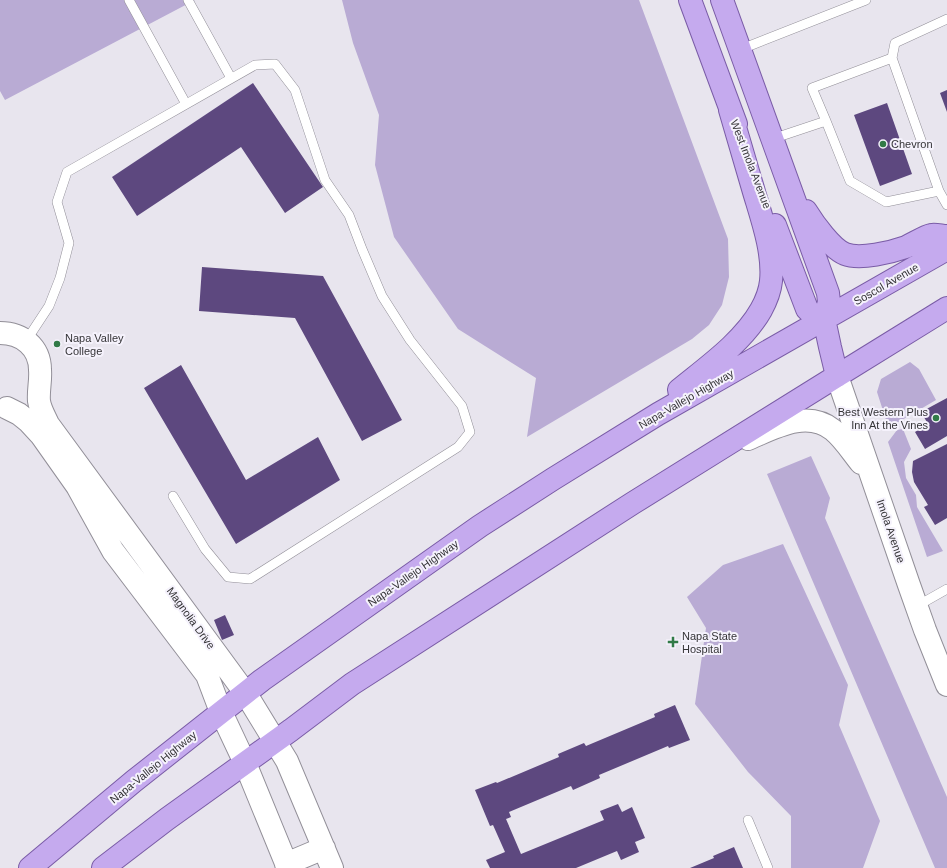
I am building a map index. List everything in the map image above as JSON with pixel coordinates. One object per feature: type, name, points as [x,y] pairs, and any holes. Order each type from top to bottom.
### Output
[{"type":"main road","name":"West Imola Avenue","points":[[690,0],[730,110],[807,309],[812,314],[824,319]]},
{"type":"main road","points":[[722,0],[828,293],[829,302],[824,319],[837,376]]},
{"type":"main road","points":[[622,436],[733,344],[756,318],[769,292],[772,273],[766,230],[730,110]]},
{"type":"main road","points":[[785,175],[815,224],[829,242],[846,254],[861,257],[874,255],[900,249],[931,235],[947,236]]},
{"type":"main road","name":"Soscol Avenue","points":[[824,319],[947,249]]},
{"type":"main road","points":[[103,868],[167,819],[275,742],[358,680],[703,459],[947,308]]},
{"type":"main road","name":"Napa-Vallejo Highway","points":[[30,868],[134,781],[262,680],[480,526],[622,436],[824,319]]},
{"type":"street","name":"Magnolia Drive","points":[[0,333],[14,334],[20,337],[26,341],[37,354],[40,362],[39,401],[48,424],[246,694],[287,761],[332,868]]},
{"type":"street","name":"Imola Avenue","points":[[837,376],[917,606],[947,685]]},
{"type":"street","name":"Magnolia Drive","points":[[4,408],[20,404],[30,396],[35,391],[40,379]]},
{"type":"street","name":"Magnolia Drive","points":[[4,408],[19,414],[29,422],[46,442],[77,486],[113,551],[207,675],[221,712],[245,763],[287,866]]},
{"type":"street","points":[[703,459],[781,425],[802,420],[826,425],[833,430],[845,442],[873,480]]},
{"type":"street","points":[[287,866],[324,848]]},
{"type":"lane","points":[[129,0],[186,104]]},
{"type":"lane","points":[[188,0],[232,78]]},
{"type":"lane","points":[[740,50],[866,0]]},
{"type":"lane","points":[[947,19],[895,43],[892,58],[939,191],[947,205]]},
{"type":"lane","points":[[892,58],[812,88],[850,181],[886,202],[939,191]]},
{"type":"lane","points":[[26,341],[49,306],[60,278],[69,243],[57,202],[67,172],[255,65],[275,64],[295,90],[325,180],[349,215],[382,296],[410,340],[462,406],[470,432],[458,447],[250,579],[228,576],[205,549],[173,496]]},
{"type":"lane","points":[[772,139],[826,121]]},
{"type":"lane","points":[[917,606],[947,589]]},
{"type":"lane","points":[[748,820],[768,868]]},
{"type":"shaded area","points":[[0,0],[195,0],[5,100],[0,91]]},
{"type":"shaded area","points":[[342,0],[639,0],[728,239],[729,277],[722,305],[709,325],[692,339],[527,437],[536,378],[458,329],[394,237],[375,165],[379,115],[353,43]]},
{"type":"shaded area","points":[[910,362],[919,369],[936,400],[895,424],[886,420],[877,392],[881,379]]},
{"type":"shaded area","points":[[903,429],[911,449],[904,462],[906,478],[916,495],[917,507],[943,551],[927,557],[888,442],[897,430]]},
{"type":"shaded area","points":[[811,456],[830,498],[825,518],[947,797],[947,868],[935,868],[767,474]]},
{"type":"shaded area","points":[[783,544],[848,685],[839,725],[880,821],[863,868],[791,868],[791,816],[748,772],[695,704],[706,628],[687,597],[723,565]]},
{"type":"building","points":[[253,83],[323,187],[285,213],[241,147],[137,216],[112,177]]},
{"type":"building","points":[[947,90],[947,112],[940,93]]},
{"type":"building","name":"Chevron","points":[[887,103],[912,174],[880,186],[854,115]]},
{"type":"building","points":[[202,267],[323,276],[402,420],[362,441],[295,318],[199,311]]},
{"type":"building","points":[[181,365],[246,480],[318,437],[340,480],[236,544],[144,388]]},
{"type":"building","name":"Best Western Plus Inn At the Vines","points":[[947,398],[947,436],[925,449],[915,432],[928,424],[921,412]]},
{"type":"building","points":[[947,444],[947,518],[935,525],[924,507],[928,505],[914,482],[912,472],[913,461]]},
{"type":"building","points":[[225,615],[234,635],[222,640],[214,620]]},
{"type":"building","points":[[675,705],[690,740],[669,748],[668,746],[599,775],[600,778],[573,790],[571,786],[509,812],[511,817],[506,819],[521,854],[604,820],[600,811],[618,804],[622,812],[632,807],[645,838],[635,842],[639,852],[621,860],[617,851],[576,868],[490,868],[486,860],[505,852],[493,825],[490,826],[475,790],[496,782],[497,783],[559,757],[558,754],[584,743],[586,746],[655,717],[654,714]]},
{"type":"building","points":[[734,847],[743,868],[690,868],[714,858],[713,856]]},
{"type":"place","name":"Chevron","points":[[883,144]]},
{"type":"place","name":"Napa Valley College","points":[[57,344]]},
{"type":"place","name":"Best Western Plus Inn At the Vines","points":[[936,418]]},
{"type":"place","name":"Napa State Hospital","points":[[673,642]]}]
